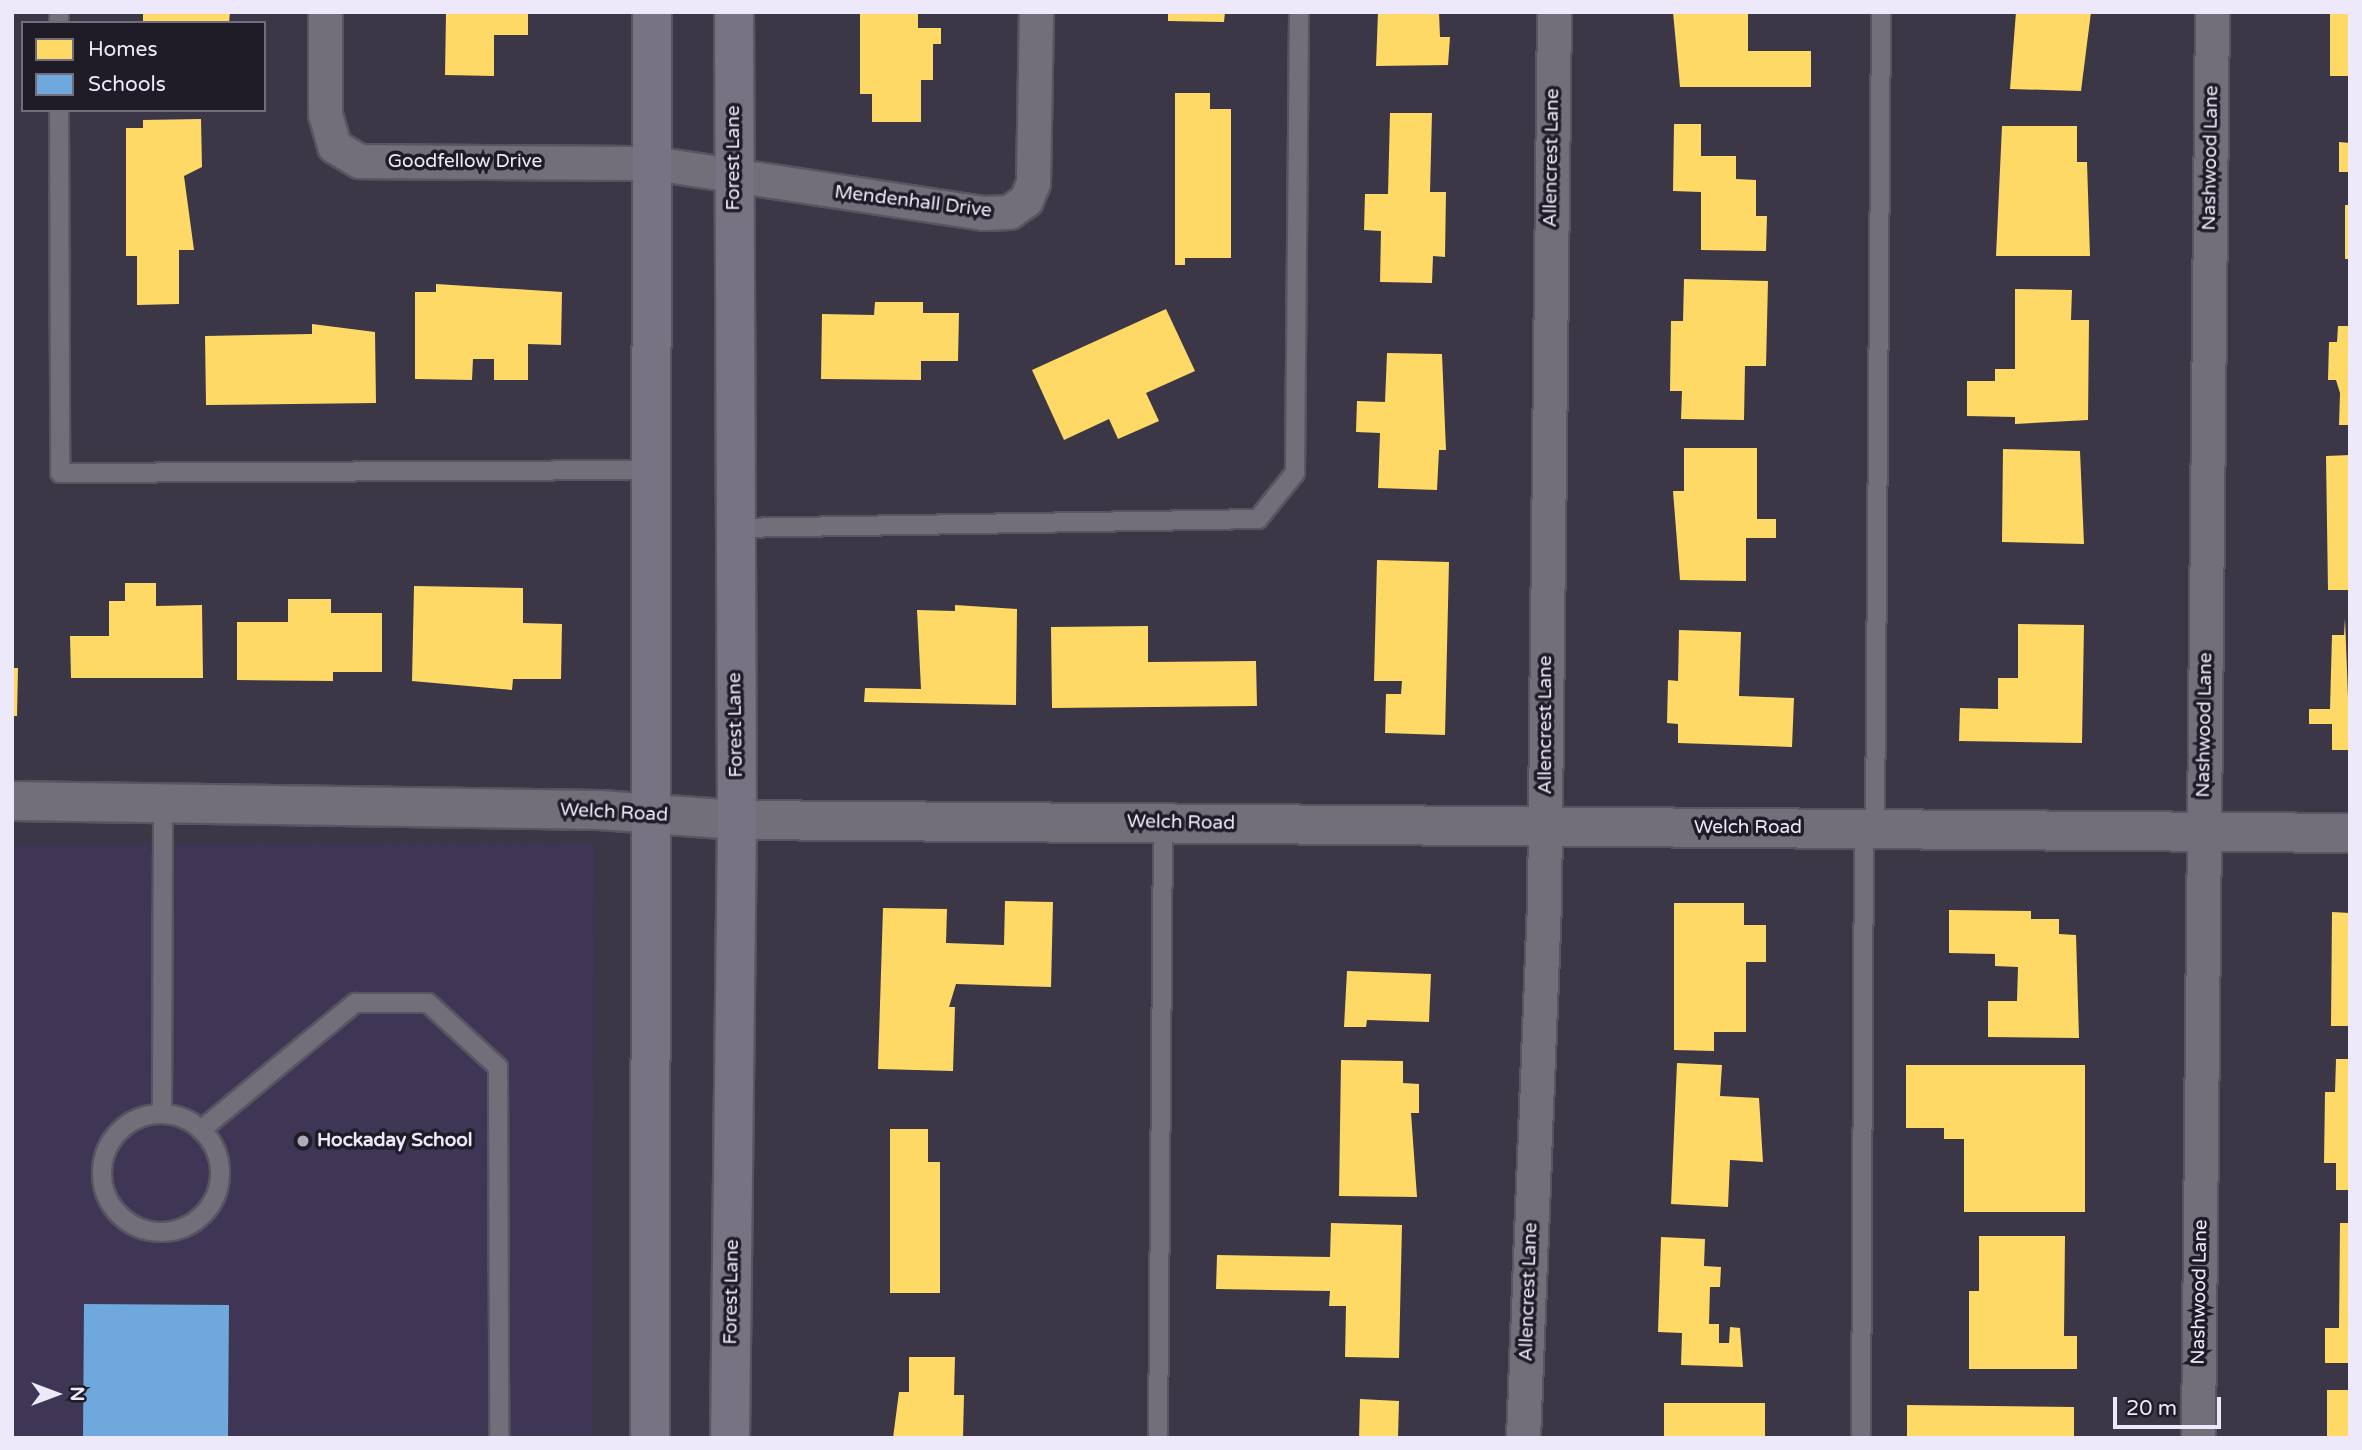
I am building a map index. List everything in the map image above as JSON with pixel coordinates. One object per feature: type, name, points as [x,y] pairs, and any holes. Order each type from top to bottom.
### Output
[{"type":"main road","points":[[650,1438],[652,12]]},
{"type":"main road","name":"Forest Lane","points":[[730,1438],[737,820],[734,12]]},
{"type":"street","name":"Goodfellow Drive","points":[[325,12],[325,114],[334,146],[359,161],[653,163],[734,178]]},
{"type":"street","name":"Mendenhall Drive","points":[[734,178],[1009,212],[1026,200],[1033,183],[1036,12]]},
{"type":"street","name":"Allencrest Lane","points":[[1523,1438],[1546,827],[1554,12]]},
{"type":"street","name":"Nashwood Lane","points":[[2198,1438],[2212,12]]},
{"type":"street","name":"Welch Road","points":[[12,801],[163,801],[650,815],[737,820],[2350,833]]},
{"type":"lane","points":[[734,528],[1258,519],[1295,474],[1299,12]]},
{"type":"lane","points":[[1861,1438],[1881,12]]},
{"type":"lane","points":[[59,112],[60,473],[653,470]]},
{"type":"lane","points":[[162,1114],[163,801]]},
{"type":"lane","points":[[1158,1438],[1163,823]]},
{"type":"lane","points":[[201,1130],[355,1003],[428,1003],[498,1066],[499,1438]]},
{"type":"lane","points":[[162,1114],[201,1130],[219,1163],[213,1201],[186,1228],[148,1232],[115,1212],[102,1176],[104,1157],[126,1125],[162,1114]]},
{"type":"shaded area","name":"Hockaday School","points":[[594,844],[593,1438],[12,1438],[12,845]]},
{"type":"building: Homes","points":[[143,12],[230,12],[229,21],[143,21]]},
{"type":"building: Homes","points":[[446,12],[528,12],[528,35],[494,35],[494,76],[445,75]]},
{"type":"building: Homes","points":[[860,12],[918,12],[918,28],[941,28],[941,44],[933,44],[933,80],[921,80],[921,122],[872,122],[872,94],[860,94]]},
{"type":"building: Homes","points":[[1168,12],[1225,12],[1224,22],[1168,21]]},
{"type":"building: Homes","points":[[1378,12],[1439,12],[1440,37],[1450,37],[1448,65],[1376,66]]},
{"type":"building: Homes","points":[[1673,12],[1748,12],[1748,51],[1811,51],[1811,87],[1680,87]]},
{"type":"building: Homes","points":[[2016,12],[2091,12],[2081,91],[2010,89]]},
{"type":"building: Homes","points":[[2330,12],[2350,12],[2350,76],[2330,76]]},
{"type":"building: Homes","points":[[1175,93],[1210,93],[1210,109],[1231,109],[1231,258],[1185,258],[1185,265],[1175,265]]},
{"type":"building: Homes","points":[[1390,113],[1432,113],[1430,192],[1446,192],[1445,257],[1433,256],[1432,283],[1380,282],[1381,231],[1364,230],[1365,194],[1388,194]]},
{"type":"building: Homes","points":[[201,119],[202,167],[184,176],[194,250],[179,250],[179,304],[137,305],[137,256],[126,256],[126,128],[143,128],[143,120]]},
{"type":"building: Homes","points":[[1674,124],[1701,124],[1701,156],[1736,156],[1736,179],[1756,180],[1756,216],[1767,216],[1766,251],[1701,250],[1701,192],[1673,191]]},
{"type":"building: Homes","points":[[2002,126],[2077,126],[2077,162],[2087,162],[2090,256],[1996,256]]},
{"type":"building: Homes","points":[[2339,142],[2350,143],[2350,172],[2339,172]]},
{"type":"building: Homes","points":[[2345,205],[2350,205],[2350,259],[2345,259]]},
{"type":"building: Homes","points":[[1684,279],[1768,281],[1766,366],[1745,366],[1744,420],[1681,419],[1682,391],[1670,391],[1671,321],[1683,321]]},
{"type":"building: Homes","points":[[436,284],[562,292],[561,345],[528,344],[528,380],[494,380],[494,359],[473,359],[472,380],[415,379],[415,292],[436,292]]},
{"type":"building: Homes","points":[[2015,289],[2072,290],[2071,320],[2089,320],[2088,420],[2015,424],[2015,417],[1967,416],[1967,381],[1995,381],[1995,369],[2015,369]]},
{"type":"building: Homes","points":[[875,302],[923,302],[923,313],[959,313],[958,361],[921,361],[921,380],[821,379],[822,314],[874,315]]},
{"type":"building: Homes","points":[[1166,309],[1195,371],[1146,393],[1159,421],[1118,439],[1109,419],[1064,440],[1032,370]]},
{"type":"building: Homes","points":[[312,324],[375,332],[376,403],[206,405],[205,336],[312,334]]},
{"type":"building: Homes","points":[[2338,326],[2350,326],[2350,425],[2339,425],[2340,393],[2336,380],[2328,380],[2329,342],[2337,342]]},
{"type":"building: Homes","points":[[1387,353],[1442,354],[1446,450],[1439,450],[1437,490],[1378,488],[1380,433],[1356,432],[1357,401],[1385,402]]},
{"type":"building: Homes","points":[[1684,448],[1757,448],[1757,519],[1776,519],[1776,538],[1746,538],[1746,581],[1680,580],[1673,491],[1684,491]]},
{"type":"building: Homes","points":[[2003,449],[2080,451],[2084,544],[2002,542]]},
{"type":"building: Homes","points":[[2350,455],[2350,590],[2328,590],[2326,456]]},
{"type":"building: Homes","points":[[1377,560],[1449,562],[1445,735],[1385,733],[1386,694],[1401,694],[1402,681],[1374,681]]},
{"type":"building: Homes","points":[[125,583],[156,583],[156,606],[202,605],[203,678],[71,678],[70,636],[109,636],[109,601],[125,601]]},
{"type":"building: Homes","points":[[414,586],[523,588],[523,623],[562,624],[561,679],[513,679],[512,690],[412,681]]},
{"type":"building: Homes","points":[[288,599],[331,599],[331,613],[382,613],[382,672],[333,672],[333,681],[237,680],[237,622],[288,622]]},
{"type":"building: Homes","points":[[955,605],[1017,609],[1016,705],[864,702],[865,688],[921,689],[917,610],[955,611]]},
{"type":"building: Homes","points":[[2345,618],[2350,750],[2332,750],[2332,724],[2309,724],[2309,709],[2330,709],[2332,635],[2344,635]]},
{"type":"building: Homes","points":[[2018,624],[2084,625],[2082,743],[1959,741],[1960,708],[1998,709],[1998,678],[2018,678]]},
{"type":"building: Homes","points":[[1148,626],[1148,662],[1256,661],[1257,706],[1052,708],[1051,627]]},
{"type":"building: Homes","points":[[1679,630],[1741,632],[1739,696],[1794,698],[1792,747],[1678,743],[1678,724],[1667,723],[1668,680],[1678,681]]},
{"type":"building: Homes","points":[[12,668],[18,668],[17,716],[12,716]]},
{"type":"building: Homes","points":[[1005,901],[1053,902],[1051,987],[956,984],[949,1007],[955,1007],[953,1071],[878,1069],[883,908],[947,909],[946,943],[1004,945]]},
{"type":"building: Homes","points":[[1674,903],[1744,903],[1744,925],[1766,925],[1766,962],[1746,962],[1746,1032],[1714,1032],[1714,1051],[1674,1050]]},
{"type":"building: Homes","points":[[1949,910],[2031,911],[2031,919],[2059,919],[2059,934],[2076,935],[2079,1038],[1988,1037],[1988,1001],[2017,1001],[2018,967],[1995,966],[1995,954],[1949,953]]},
{"type":"building: Homes","points":[[2332,912],[2350,913],[2350,1026],[2331,1026]]},
{"type":"building: Homes","points":[[1347,971],[1431,974],[1429,1022],[1367,1020],[1366,1027],[1344,1027]]},
{"type":"building: Homes","points":[[2336,1059],[2350,1059],[2350,1190],[2336,1190],[2336,1163],[2324,1163],[2325,1092],[2335,1092]]},
{"type":"building: Homes","points":[[1341,1060],[1403,1061],[1403,1083],[1419,1084],[1419,1113],[1411,1113],[1417,1197],[1339,1196]]},
{"type":"building: Homes","points":[[1677,1063],[1722,1065],[1720,1096],[1759,1098],[1763,1162],[1730,1160],[1728,1207],[1671,1204]]},
{"type":"building: Homes","points":[[1906,1065],[2085,1065],[2085,1212],[1964,1212],[1964,1139],[1944,1139],[1944,1128],[1906,1128]]},
{"type":"building: Homes","points":[[890,1129],[928,1129],[928,1162],[940,1162],[940,1293],[890,1293]]},
{"type":"building: Homes","points":[[1331,1223],[1402,1225],[1399,1358],[1345,1357],[1346,1306],[1329,1306],[1330,1291],[1216,1289],[1217,1255],[1330,1257]]},
{"type":"building: Homes","points":[[2340,1223],[2350,1223],[2350,1363],[2325,1363],[2325,1328],[2339,1328]]},
{"type":"building: Homes","points":[[1979,1236],[2065,1236],[2064,1336],[2077,1336],[2077,1369],[1969,1369],[1969,1291],[1979,1291]]},
{"type":"building: Homes","points":[[1661,1237],[1705,1239],[1704,1266],[1721,1267],[1720,1287],[1710,1287],[1709,1324],[1719,1324],[1719,1343],[1729,1343],[1730,1327],[1740,1328],[1743,1367],[1681,1365],[1682,1333],[1658,1332]]},
{"type":"building: Homes","points":[[909,1357],[955,1357],[954,1395],[964,1395],[963,1438],[893,1438],[899,1392],[909,1392]]},
{"type":"building: Homes","points":[[2327,1390],[2350,1390],[2350,1438],[2327,1438]]},
{"type":"building: Homes","points":[[1360,1399],[1399,1401],[1398,1438],[1359,1438]]},
{"type":"building: Homes","points":[[1664,1403],[1765,1403],[1765,1438],[1664,1438]]},
{"type":"building: Homes","points":[[1907,1405],[2074,1407],[2074,1438],[1907,1438]]},
{"type":"building: Schools","points":[[84,1304],[229,1305],[228,1438],[83,1438]]},
{"type":"place","name":"Hockaday School","points":[[303,1141]]}]
